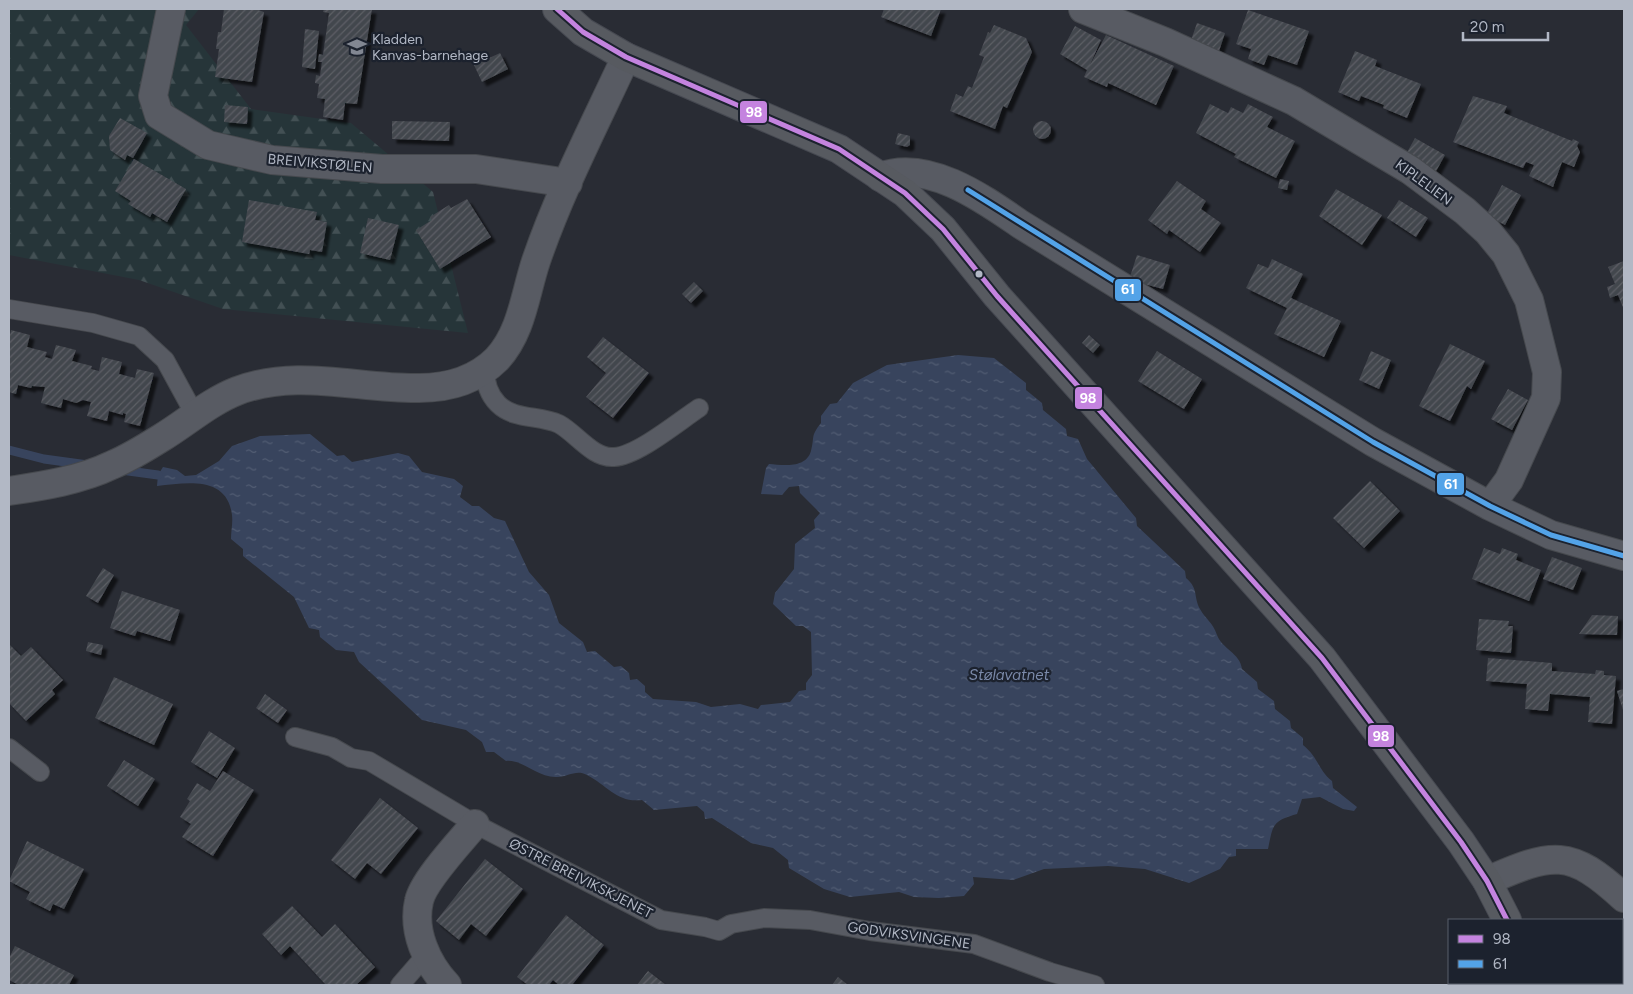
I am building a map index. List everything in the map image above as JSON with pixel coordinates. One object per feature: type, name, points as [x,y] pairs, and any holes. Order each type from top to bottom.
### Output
[{"type":"main road","points":[[557,9],[583,32],[626,57],[839,149],[906,194],[943,229],[997,296],[1322,658],[1461,842],[1487,881],[1506,919]]},
{"type":"street","name":"BREIVIKSTØLEN","points":[[171,9],[154,96],[159,115],[208,145],[272,160],[382,169],[476,169],[568,183]]},
{"type":"street","name":"KIPLELIEN","points":[[1083,9],[1241,75],[1328,120],[1382,152],[1465,211],[1506,254],[1529,300],[1546,372],[1546,398],[1509,480],[1490,506]]},
{"type":"street","points":[[9,491],[49,485],[111,466],[161,438],[236,391],[270,382],[309,379],[419,388],[454,385],[485,369],[498,357],[520,322],[536,261],[568,183],[626,57]]},
{"type":"street","points":[[880,177],[894,171],[913,173],[950,181],[977,194],[1020,224],[1373,442],[1490,506],[1551,535],[1624,556]]},
{"type":"street","points":[[447,985],[434,972],[426,955],[418,927],[419,900],[433,876],[475,824]]},
{"type":"street","points":[[1487,881],[1518,867],[1539,862],[1566,860],[1588,868],[1624,898]]},
{"type":"lane","points":[[9,309],[92,323],[138,336],[165,360],[195,415]]},
{"type":"lane","points":[[485,369],[486,385],[498,404],[519,416],[547,419],[561,425],[601,455],[611,458],[628,456],[699,408]]},
{"type":"lane","name":"ØSTRE BREIVIKSKJENET","points":[[296,737],[332,747],[351,758],[369,761],[475,824],[661,920],[719,932]]},
{"type":"lane","points":[[9,748],[40,772]]},
{"type":"lane","name":"GODVIKSVINGENE","points":[[719,932],[731,924],[764,918],[810,920],[870,931],[974,944],[1050,972],[1095,985]]},
{"type":"lane","points":[[400,985],[426,955]]},
{"type":"green space","points":[[9,9],[199,9],[186,25],[251,109],[351,123],[433,192],[468,333],[223,309],[139,280],[9,255]]},
{"type":"water","name":"Stølavatnet","points":[[958,355],[994,358],[1026,383],[1026,390],[1042,403],[1043,410],[1066,429],[1067,436],[1078,439],[1087,459],[1136,518],[1137,526],[1185,571],[1186,578],[1193,586],[1200,609],[1213,627],[1219,640],[1235,655],[1242,669],[1257,682],[1258,689],[1274,701],[1275,709],[1290,721],[1291,728],[1303,738],[1303,745],[1332,781],[1333,788],[1357,807],[1354,811],[1343,809],[1320,797],[1302,799],[1297,814],[1283,819],[1275,825],[1268,849],[1236,849],[1236,856],[1229,857],[1220,869],[1189,883],[1145,869],[1108,866],[1044,869],[1013,880],[973,877],[974,884],[964,896],[914,897],[899,892],[850,897],[824,889],[789,868],[788,860],[773,848],[751,843],[712,818],[705,819],[704,812],[697,806],[654,810],[642,800],[626,799],[613,793],[583,773],[561,777],[543,775],[518,763],[506,761],[494,752],[486,752],[482,742],[466,730],[422,720],[359,662],[354,652],[336,650],[320,637],[319,630],[309,628],[294,597],[243,556],[243,549],[231,539],[232,515],[229,502],[222,493],[214,487],[203,484],[157,486],[158,475],[163,467],[177,470],[185,476],[196,475],[219,461],[232,446],[260,436],[310,434],[337,456],[344,455],[352,462],[398,453],[409,456],[422,472],[454,479],[463,486],[460,497],[472,506],[479,506],[494,518],[505,521],[529,572],[549,595],[559,623],[583,642],[587,652],[595,651],[614,667],[621,666],[629,673],[630,680],[637,679],[645,686],[645,692],[653,699],[696,702],[711,707],[740,704],[758,709],[761,705],[790,702],[799,691],[806,690],[806,683],[812,675],[811,632],[803,626],[796,626],[773,604],[775,593],[794,569],[795,544],[815,528],[814,520],[820,513],[800,493],[799,486],[789,487],[782,495],[761,494],[766,468],[769,464],[793,465],[804,461],[811,451],[814,434],[821,423],[821,416],[830,404],[837,403],[853,383],[887,365]]},
{"type":"building","points":[[224,9],[255,9],[264,12],[252,82],[215,77],[219,49],[216,49],[218,32],[221,32]]},
{"type":"building","points":[[324,9],[372,9],[357,104],[345,103],[343,120],[323,117],[325,99],[317,98],[319,84],[315,83],[316,75],[320,76],[322,62],[318,62],[319,54],[323,55],[329,13],[323,12]]},
{"type":"building","points":[[884,9],[941,9],[931,36],[881,17]]},
{"type":"building","points":[[1248,10],[1309,31],[1297,65],[1268,55],[1264,65],[1248,59],[1251,49],[1236,44]]},
{"type":"building","points":[[1197,23],[1225,33],[1218,54],[1190,43]]},
{"type":"building","points":[[994,25],[1026,38],[1032,52],[1007,108],[1003,106],[995,129],[950,111],[956,94],[963,97],[968,86],[972,88],[984,57],[979,55],[988,32],[990,33]]},
{"type":"building","points":[[1075,26],[1101,40],[1090,65],[1106,35],[1174,66],[1156,105],[1108,83],[1107,87],[1084,77],[1087,70],[1060,54]]},
{"type":"building","points":[[305,29],[319,31],[315,69],[302,67]]},
{"type":"building","points":[[1355,51],[1377,60],[1375,66],[1421,84],[1407,118],[1383,108],[1384,105],[1361,96],[1359,101],[1338,92]]},
{"type":"building","points":[[500,53],[508,69],[482,82],[474,65]]},
{"type":"building","points":[[1473,96],[1507,106],[1504,113],[1572,141],[1573,139],[1579,142],[1577,146],[1580,152],[1574,167],[1562,162],[1553,187],[1529,176],[1534,165],[1526,162],[1523,168],[1453,142]]},
{"type":"building","points":[[1210,104],[1228,113],[1231,107],[1243,113],[1248,104],[1273,117],[1267,127],[1295,141],[1276,178],[1234,157],[1236,154],[1196,133]]},
{"type":"building","points":[[225,105],[248,107],[247,124],[224,122]]},
{"type":"building","points":[[120,118],[147,133],[133,158],[127,155],[125,160],[110,150],[109,136]]},
{"type":"building","points":[[392,121],[450,122],[449,141],[392,139]]},
{"type":"building","points":[[1042,121],[1048,124],[1051,130],[1048,136],[1042,139],[1036,136],[1033,130],[1036,124]]},
{"type":"building","points":[[898,133],[910,136],[910,145],[907,147],[895,144]]},
{"type":"building","points":[[1415,138],[1445,155],[1435,173],[1405,156]]},
{"type":"building","points":[[134,159],[186,189],[167,222],[152,213],[150,217],[128,204],[131,201],[115,191]]},
{"type":"building","points":[[1280,179],[1289,181],[1287,190],[1278,188]]},
{"type":"building","points":[[1177,181],[1206,201],[1201,209],[1221,223],[1200,252],[1169,230],[1167,234],[1148,220]]},
{"type":"building","points":[[1502,185],[1521,195],[1505,225],[1486,215]]},
{"type":"building","points":[[1336,189],[1382,215],[1362,245],[1319,216]]},
{"type":"building","points":[[467,199],[491,237],[440,269],[416,230],[432,220],[430,217],[449,205],[451,208]]},
{"type":"building","points":[[249,200],[317,212],[315,220],[327,222],[322,252],[310,250],[309,254],[242,242]]},
{"type":"building","points":[[1399,200],[1428,218],[1416,237],[1387,218]]},
{"type":"building","points":[[368,218],[399,225],[390,260],[360,253]]},
{"type":"building","points":[[1137,255],[1170,265],[1163,289],[1129,280]]},
{"type":"building","points":[[1272,259],[1303,274],[1291,298],[1341,321],[1324,357],[1274,334],[1287,308],[1246,288],[1258,264],[1268,268]]},
{"type":"building","points":[[1624,261],[1624,310],[1618,295],[1610,298],[1607,287],[1615,284],[1608,267]]},
{"type":"building","points":[[694,282],[703,291],[691,303],[682,294]]},
{"type":"building","points":[[11,330],[30,335],[27,347],[47,352],[45,357],[52,359],[56,345],[76,350],[72,361],[92,366],[91,369],[99,371],[102,357],[122,362],[119,374],[135,378],[137,369],[154,373],[140,426],[124,422],[126,414],[123,413],[123,415],[109,411],[107,421],[87,416],[91,402],[83,400],[76,403],[63,399],[61,408],[41,403],[45,387],[32,386],[31,388],[18,385],[16,394],[9,392],[9,340]]},
{"type":"building","points":[[1089,335],[1100,345],[1093,353],[1082,343]]},
{"type":"building","points":[[603,337],[649,373],[613,418],[586,397],[606,373],[587,357]]},
{"type":"building","points":[[1450,344],[1485,361],[1471,389],[1467,386],[1450,421],[1419,406]]},
{"type":"building","points":[[1157,351],[1202,379],[1184,409],[1138,381]]},
{"type":"building","points":[[1371,351],[1391,360],[1379,389],[1359,380]]},
{"type":"building","points":[[1508,389],[1528,400],[1512,430],[1491,419]]},
{"type":"building","points":[[1370,481],[1400,511],[1364,548],[1333,518]]},
{"type":"building","points":[[1484,548],[1500,554],[1502,548],[1518,554],[1516,560],[1541,570],[1529,601],[1472,579]]},
{"type":"building","points":[[1552,557],[1582,568],[1573,590],[1543,579]]},
{"type":"building","points":[[103,568],[114,575],[98,603],[86,596]]},
{"type":"building","points":[[122,591],[180,610],[170,641],[137,631],[135,636],[110,628]]},
{"type":"building","points":[[1592,615],[1618,616],[1617,635],[1579,634]]},
{"type":"building","points":[[1479,619],[1509,621],[1508,626],[1513,626],[1511,653],[1476,650]]},
{"type":"building","points":[[88,642],[103,645],[101,655],[86,651]]},
{"type":"building","points":[[9,644],[21,656],[31,647],[63,680],[52,690],[55,694],[26,721],[9,703]]},
{"type":"building","points":[[1488,658],[1552,663],[1552,671],[1595,674],[1596,670],[1604,671],[1604,675],[1616,676],[1612,724],[1588,722],[1590,697],[1550,694],[1548,711],[1525,709],[1527,684],[1486,681]]},
{"type":"building","points":[[114,677],[173,704],[154,745],[95,718]]},
{"type":"building","points":[[1624,689],[1624,713],[1617,691]]},
{"type":"building","points":[[265,694],[287,710],[278,723],[256,708]]},
{"type":"building","points":[[209,731],[235,748],[217,778],[191,762]]},
{"type":"building","points":[[124,760],[155,779],[138,806],[107,786]]},
{"type":"building","points":[[223,771],[254,790],[213,856],[182,837],[191,824],[180,817],[190,801],[187,799],[197,783],[210,791]]},
{"type":"building","points":[[380,798],[418,828],[381,874],[367,863],[355,879],[331,860]]},
{"type":"building","points":[[27,841],[84,869],[64,909],[53,904],[50,911],[26,899],[30,892],[9,881]]},
{"type":"building","points":[[485,859],[523,889],[486,936],[471,924],[459,940],[436,921]]},
{"type":"building","points":[[292,906],[322,937],[335,924],[375,967],[356,985],[326,985],[290,946],[281,955],[262,934]]},
{"type":"building","points":[[566,915],[604,945],[572,985],[559,985],[553,980],[549,985],[528,985],[517,977]]},
{"type":"building","points":[[15,946],[74,975],[69,985],[19,985],[9,980],[9,958]]},
{"type":"building","points":[[1624,963],[1624,985],[1589,985],[1623,984]]},
{"type":"building","points":[[648,971],[666,985],[637,985]]},
{"type":"building","points":[[838,977],[848,985],[832,985]]},
{"type":"waterway","points":[[9,450],[44,459],[88,465]]},
{"type":"waterway","points":[[121,470],[158,475]]},
{"type":"transit line","name":"98","points":[[557,9],[583,32],[626,57],[839,149],[905,193],[943,229],[997,296],[1322,658],[1461,842],[1487,881],[1506,919]]},
{"type":"transit line","name":"61","points":[[968,190],[1373,442],[1490,506],[1551,535],[1624,556]]},
{"type":"place","name":"Kladden Kanvas-barnehage","points":[[357,47]]}]
